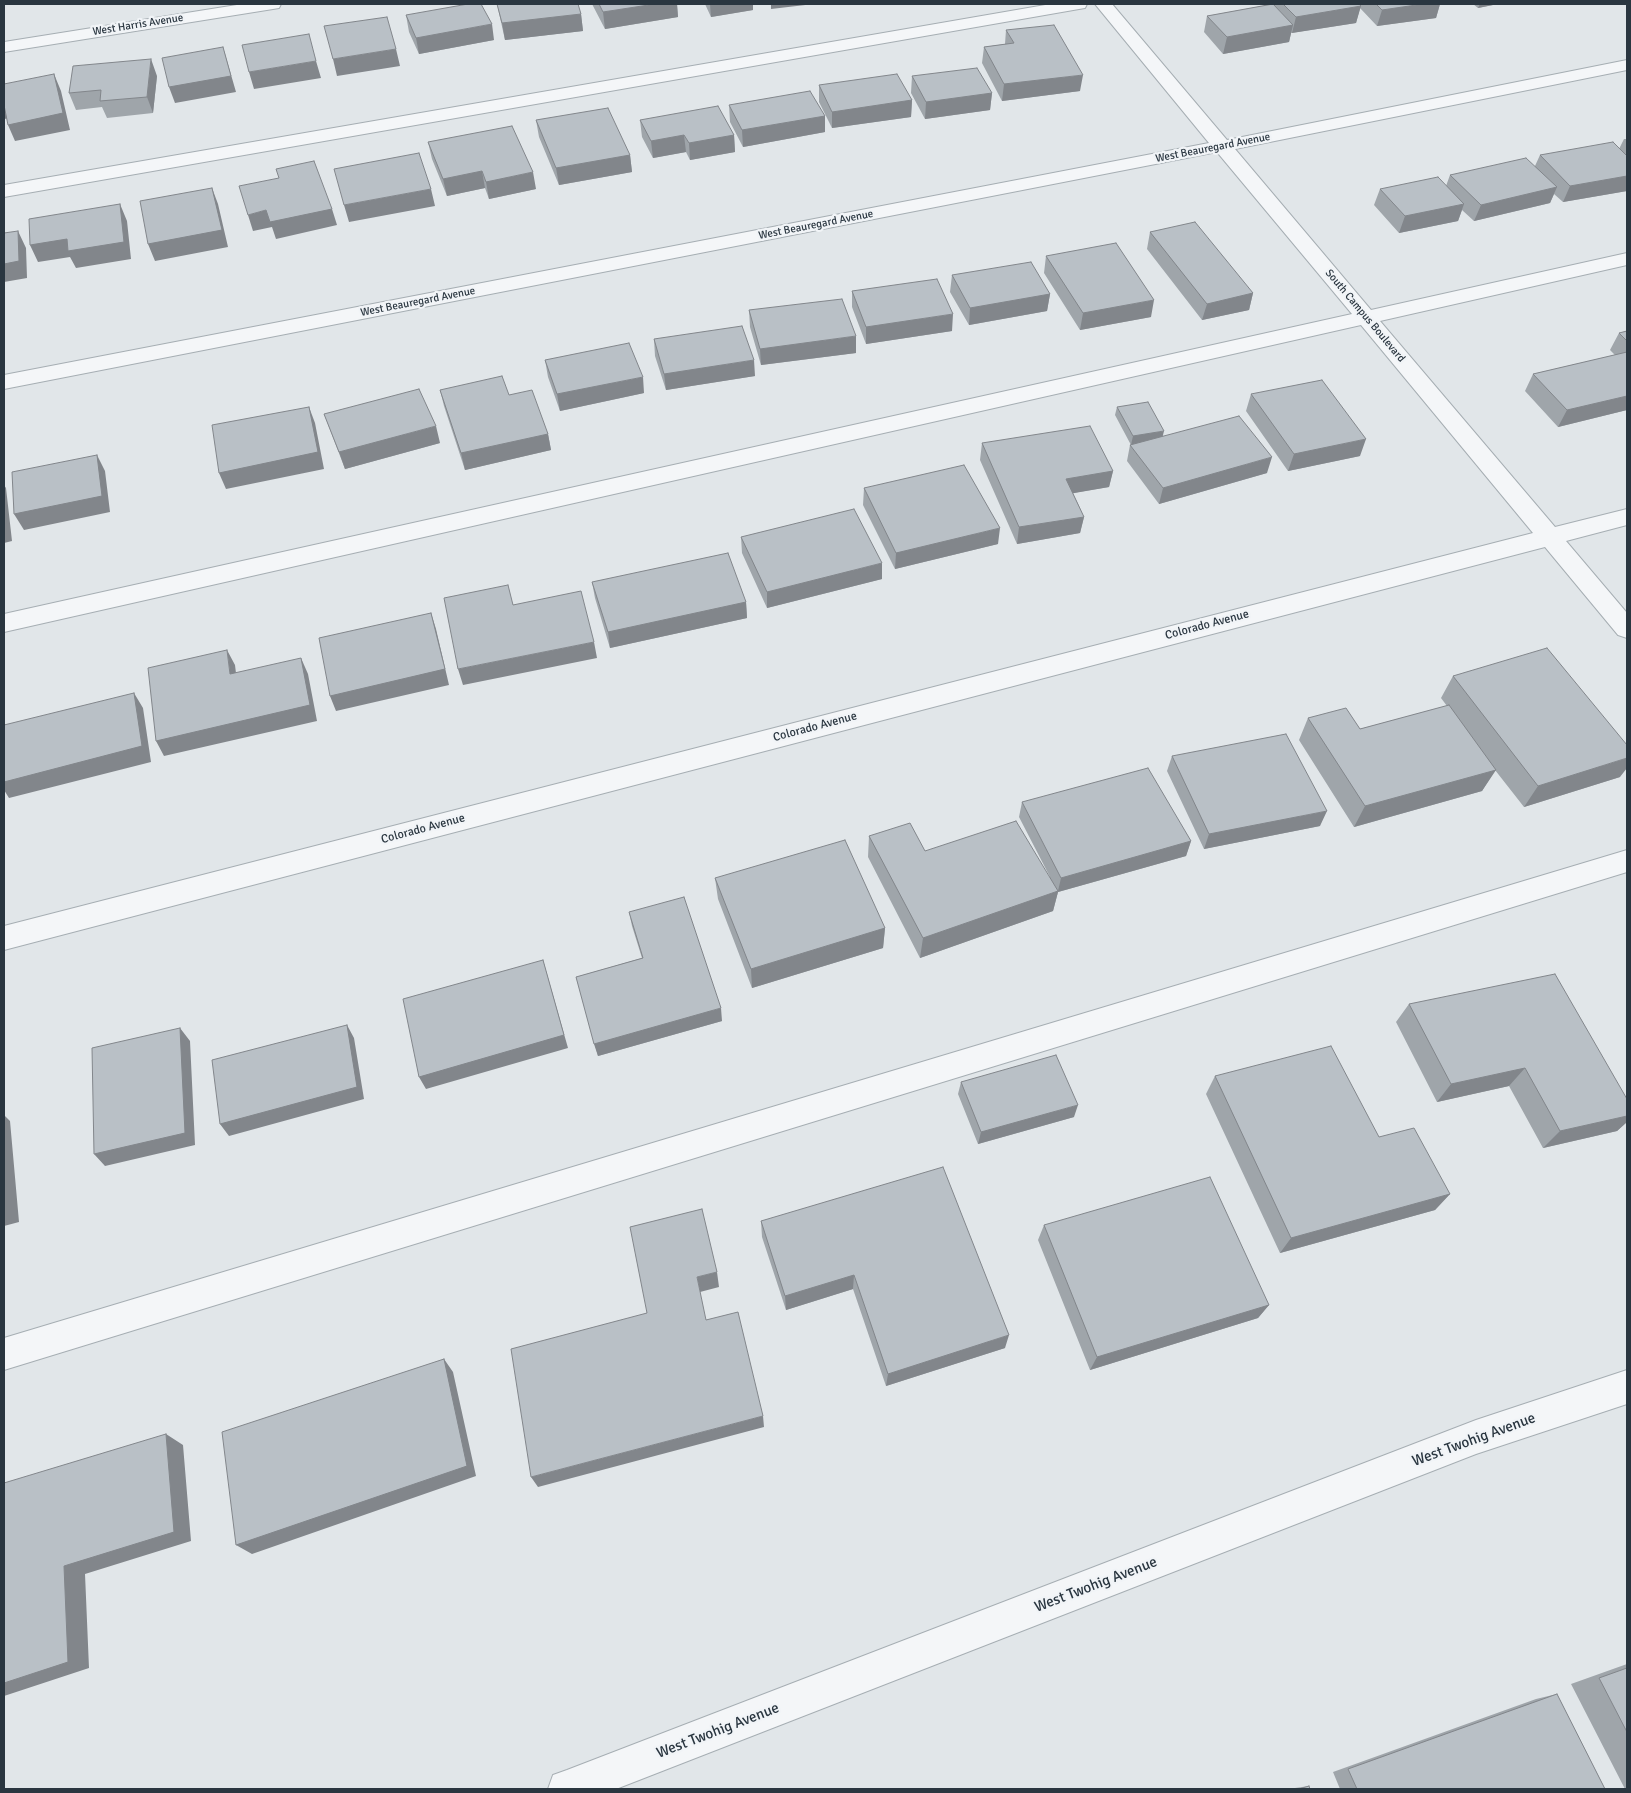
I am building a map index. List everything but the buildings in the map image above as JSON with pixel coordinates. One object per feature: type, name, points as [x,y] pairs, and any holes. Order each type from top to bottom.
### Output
[{"type":"street","name":"West Harris Avenue","points":[[4,47],[272,4]]},
{"type":"street","points":[[4,191],[1079,4]]},
{"type":"street","name":"South Campus Boulevard","points":[[1103,4],[1627,629]]},
{"type":"street","name":"West Beauregard Avenue","points":[[4,382],[1222,146],[1627,65]]},
{"type":"street","points":[[4,623],[1627,259]]},
{"type":"street","name":"Colorado Avenue","points":[[4,938],[1627,517]]},
{"type":"street","points":[[4,1354],[1627,861]]},
{"type":"street","name":"West Twohig Avenue","points":[[567,1789],[1476,1437],[1627,1387]]}]
